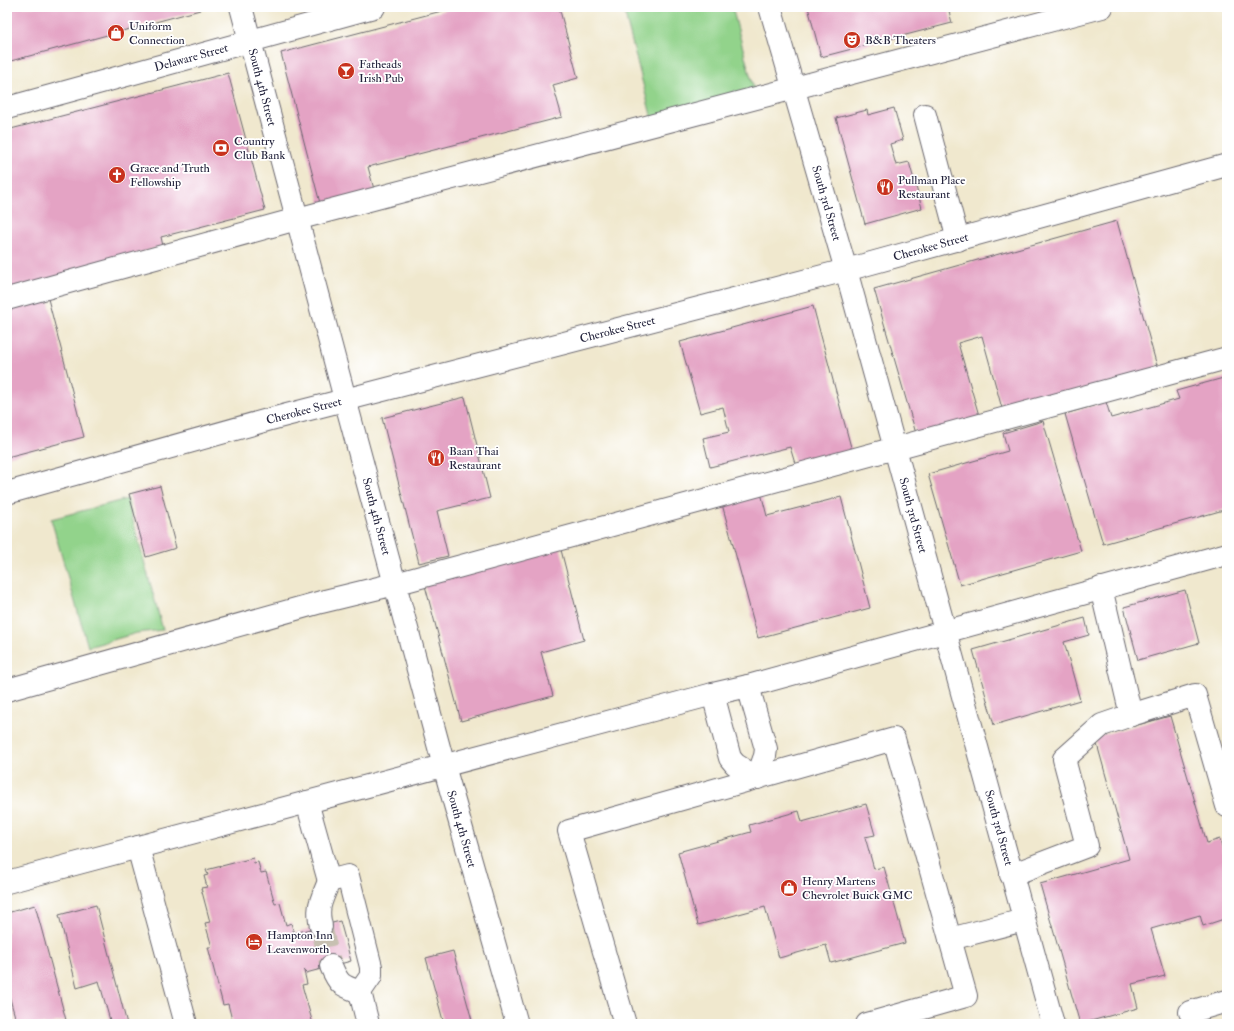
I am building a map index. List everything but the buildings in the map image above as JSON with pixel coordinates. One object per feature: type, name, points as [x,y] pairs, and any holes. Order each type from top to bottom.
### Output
[{"type":"main road","name":"South 4th Street","points":[[241,7],[394,584],[517,1024]]},
{"type":"main road","name":"Delaware Street","points":[[7,108],[374,7]]},
{"type":"main road","name":"South 3rd Street","points":[[770,7],[846,270],[1052,1021]]},
{"type":"main road","points":[[7,299],[297,219],[1102,7]]},
{"type":"main road","points":[[925,115],[958,240]]},
{"type":"main road","name":"Cherokee Street","points":[[7,493],[345,399],[846,270],[1227,165]]},
{"type":"main road","points":[[7,690],[321,602],[394,584],[1227,358]]},
{"type":"main road","points":[[7,882],[256,817],[307,802],[712,694],[748,686],[1227,554]]},
{"type":"main road","points":[[1102,588],[1132,715]]},
{"type":"main road","points":[[748,686],[766,749],[757,778]]},
{"type":"main road","points":[[712,694],[730,758],[735,764],[757,778]]},
{"type":"main road","points":[[1011,875],[1087,846],[1064,759],[1102,725],[1132,715],[1195,695],[1227,806]]},
{"type":"main road","points":[[625,1024],[569,831],[894,739],[966,996],[867,1024]]},
{"type":"main road","points":[[307,802],[329,881],[319,905],[318,914],[321,926]]},
{"type":"main road","points":[[138,847],[186,1024]]},
{"type":"main road","points":[[329,881],[348,876],[371,968],[371,976],[360,992],[368,1024]]},
{"type":"main road","points":[[950,939],[1024,920]]},
{"type":"main road","points":[[331,966],[338,982],[345,987],[360,992]]},
{"type":"main road","points":[[1190,1012],[1227,1002]]},
{"type":"green space","points":[[623,7],[732,7],[754,90],[652,119]]},
{"type":"green space","points":[[127,499],[163,630],[137,633],[88,647],[51,519]]},
{"type":"tunnel","points":[[321,926],[331,966]]},
{"type":"place","name":"Uniform Connection","points":[[116,33]]},
{"type":"place","name":"B&B Theaters","points":[[852,40]]},
{"type":"place","name":"Fatheads Irish Pub","points":[[346,71]]},
{"type":"place","name":"Country Club Bank","points":[[221,148]]},
{"type":"place","name":"Grace and Truth Fellowship","points":[[117,175]]},
{"type":"place","name":"Pullman Place Restaurant","points":[[885,187]]},
{"type":"place","name":"Baan Thai Restaurant","points":[[436,458]]},
{"type":"place","name":"Henry Martens Chevrolet Buick GMC","points":[[789,888]]},
{"type":"place","name":"Hampton Inn Leavenworth","points":[[254,942]]}]
